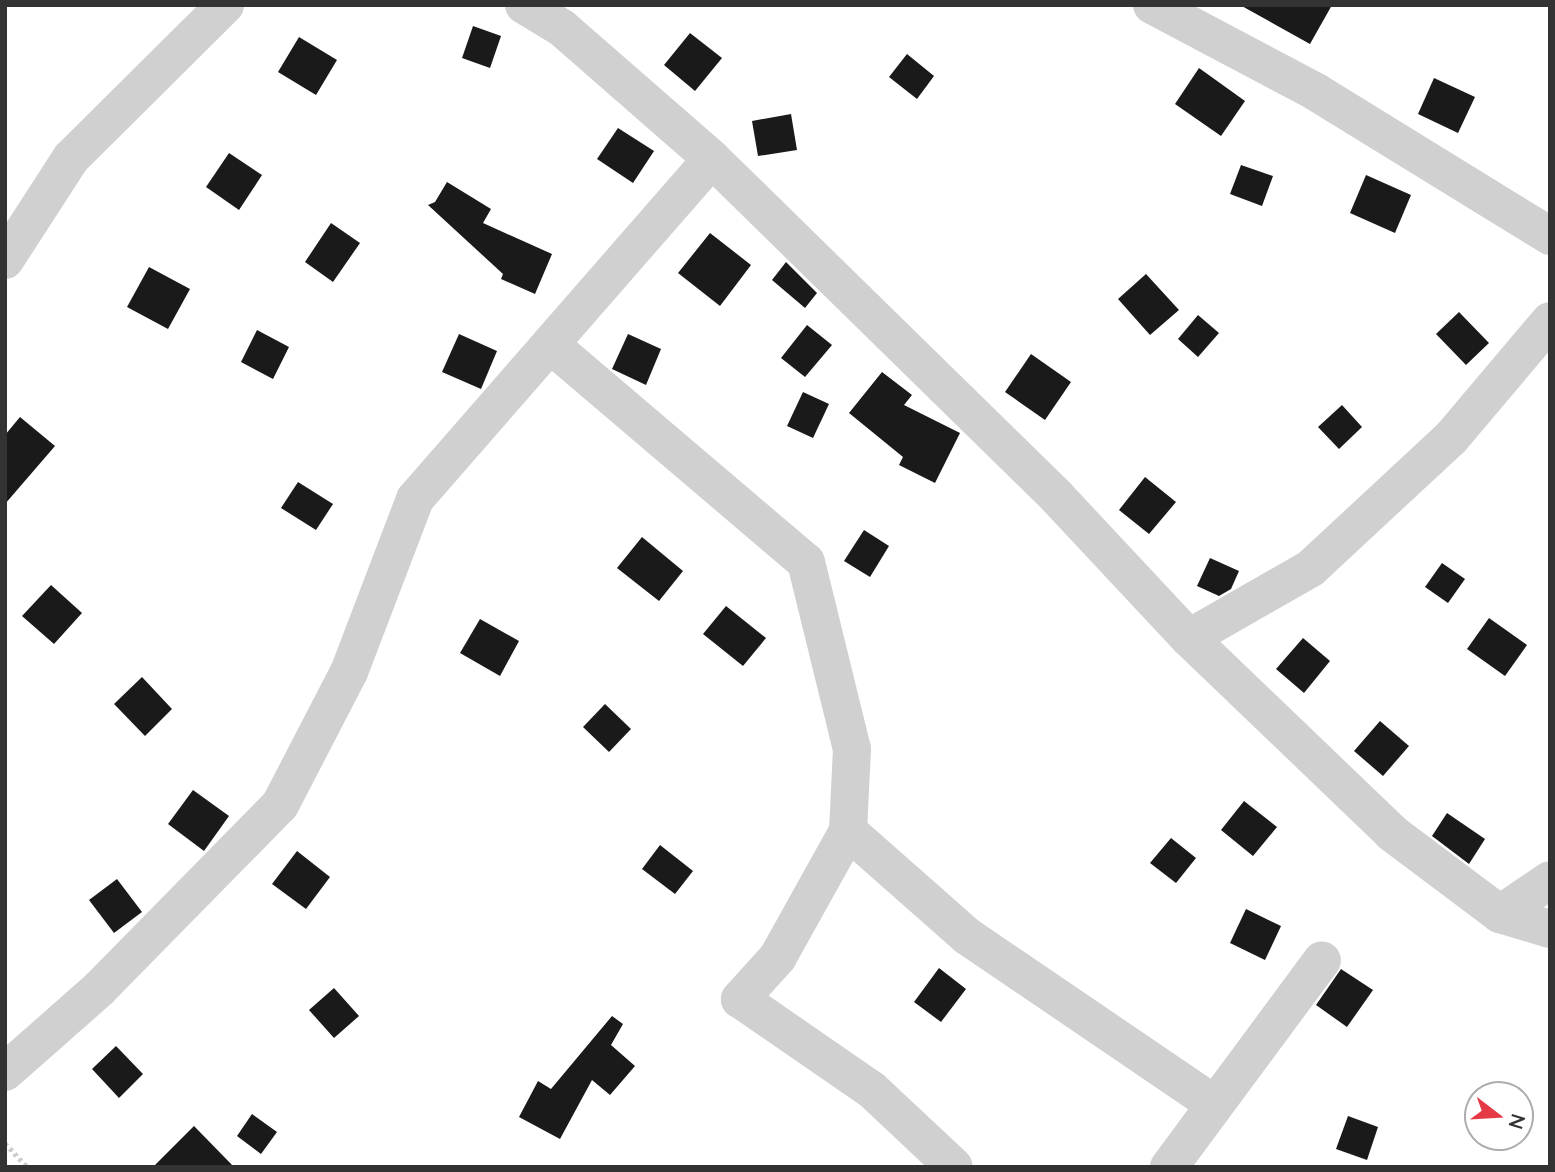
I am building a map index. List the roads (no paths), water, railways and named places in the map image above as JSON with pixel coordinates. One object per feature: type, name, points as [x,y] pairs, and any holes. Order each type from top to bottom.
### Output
[{"type":"street","points":[[5,260],[71,158],[225,5]]},
{"type":"street","points":[[524,5],[562,28],[712,159],[1057,497],[1189,638],[1392,833],[1500,914],[1550,929]]},
{"type":"street","points":[[1152,5],[1316,92],[1550,236]]},
{"type":"street","points":[[5,1072],[99,989],[280,805],[349,672],[415,499],[552,346],[712,159]]},
{"type":"street","points":[[1189,638],[1311,568],[1451,438],[1550,321]]},
{"type":"street","points":[[552,346],[806,562],[852,749],[848,831],[778,957],[740,999],[872,1090],[954,1167]]},
{"type":"street","points":[[848,831],[967,936],[1213,1103]]},
{"type":"street","points":[[1500,914],[1550,880]]},
{"type":"street","points":[[1169,1167],[1213,1103],[1322,960]]}]
